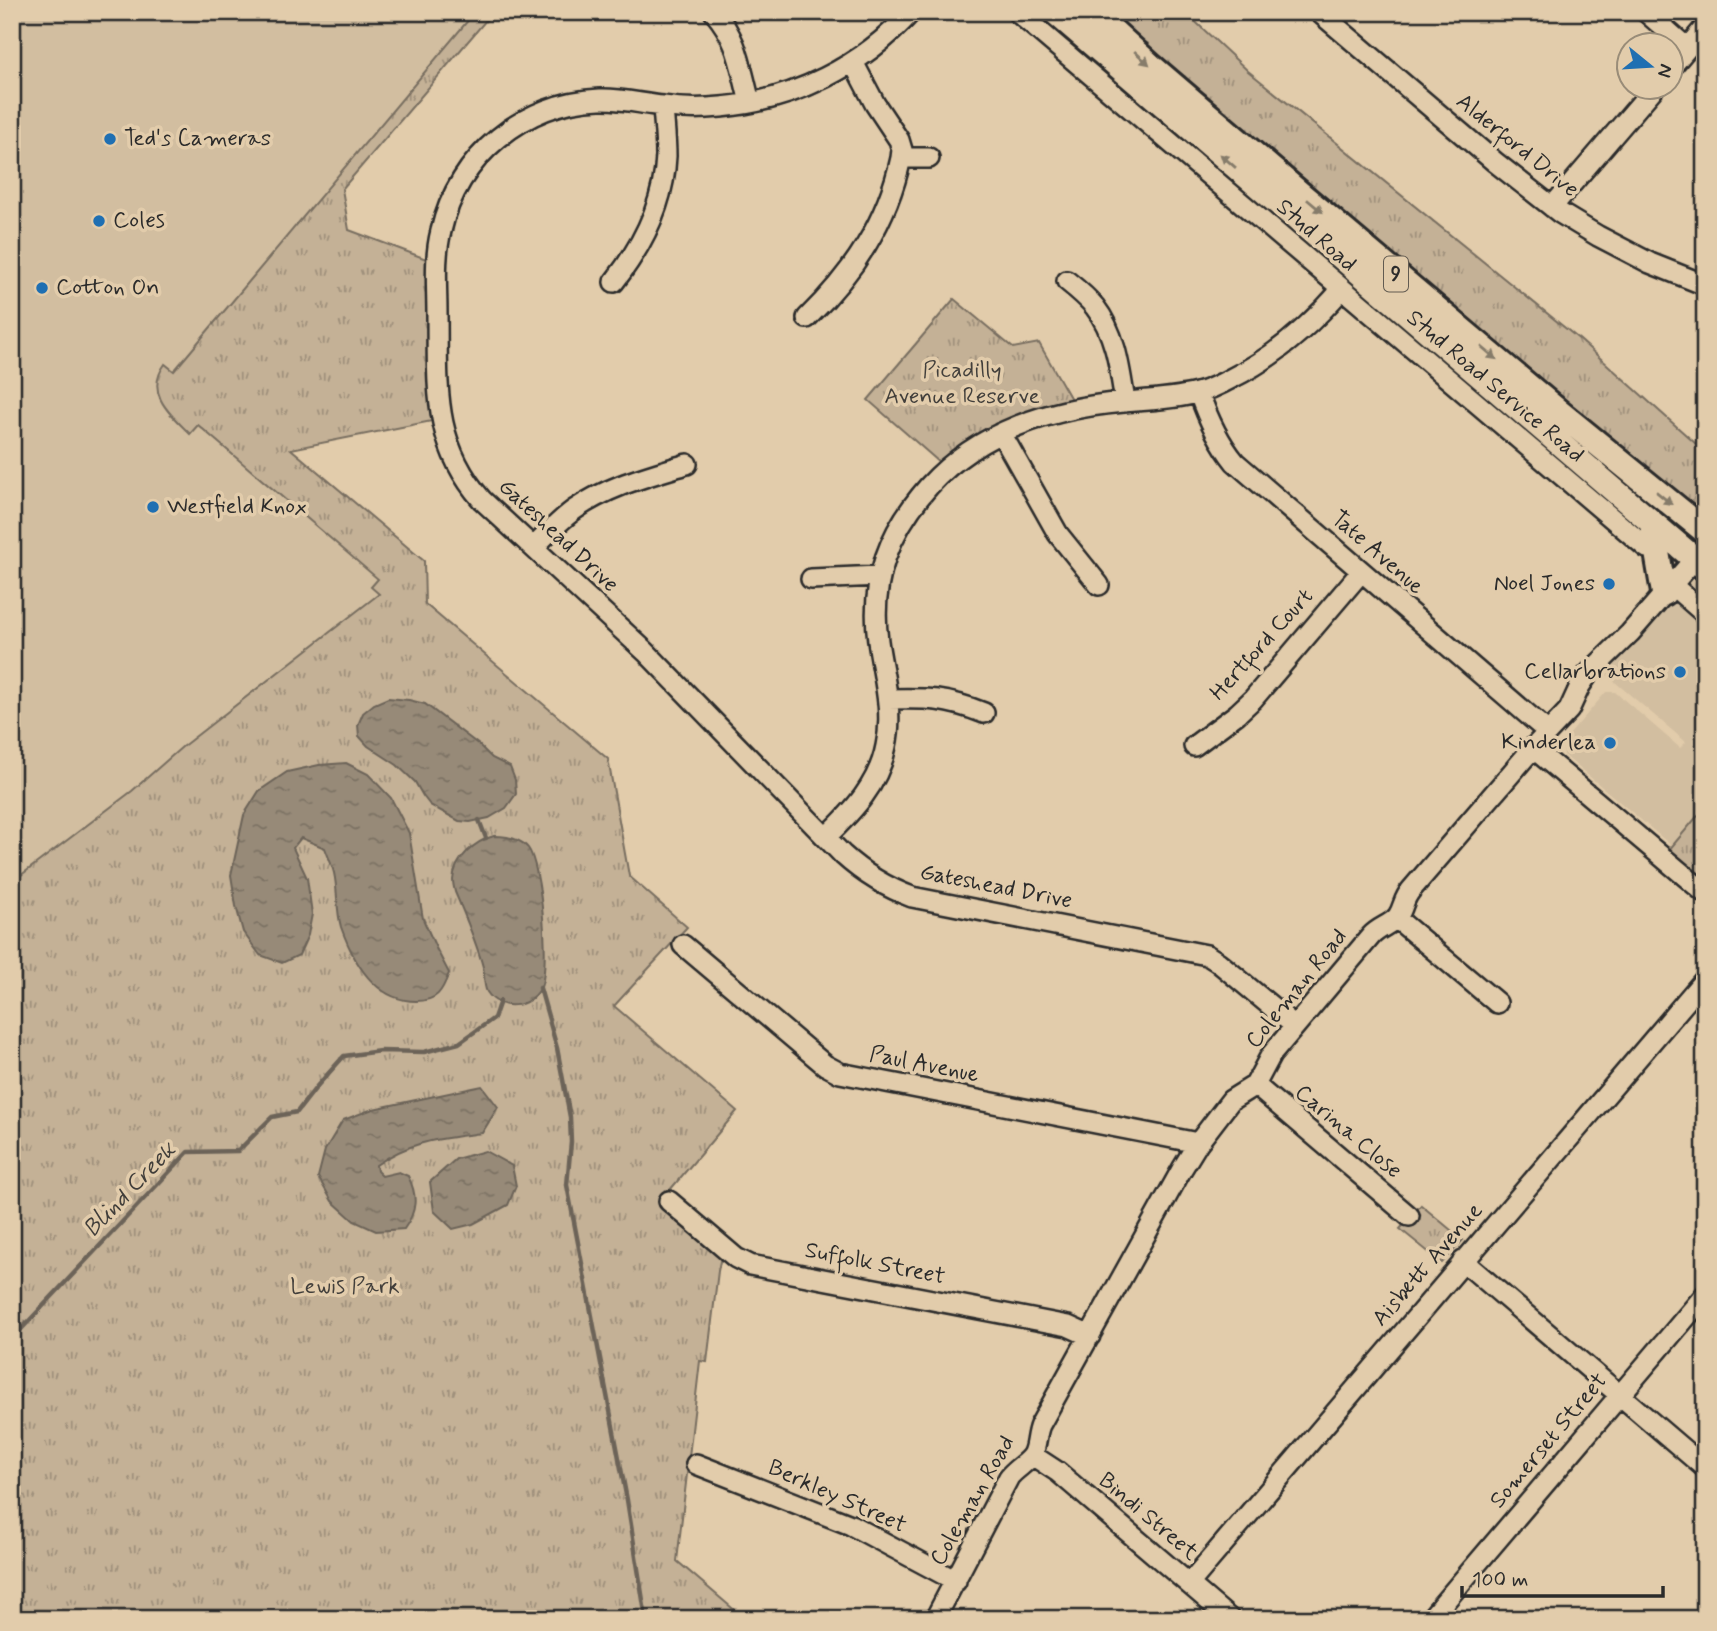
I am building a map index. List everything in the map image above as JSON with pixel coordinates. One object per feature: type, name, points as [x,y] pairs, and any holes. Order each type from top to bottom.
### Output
[{"type":"main road","name":"Stud Road","points":[[1055,12],[1637,520],[1701,558]]},
{"type":"main road","name":"Stud Road","points":[[1092,12],[1298,192],[1549,404],[1705,531]]},
{"type":"main road","points":[[1637,520],[1668,589]]},
{"type":"street","points":[[714,12],[733,40],[750,102]]},
{"type":"street","name":"Gateshead Drive","points":[[911,12],[891,33],[853,62],[779,96],[722,107],[701,108],[614,99],[589,100],[556,106],[524,120],[497,138],[471,166],[458,185],[440,231],[437,263],[438,336],[440,402],[444,432],[468,484],[495,514],[646,652],[843,855],[866,875],[912,897],[1207,955],[1296,1026]]},
{"type":"street","name":"Stud Road Service Road","points":[[1017,12],[1342,289],[1637,520],[1647,548]]},
{"type":"street","name":"Alderford Drive","points":[[1319,12],[1552,207],[1623,250],[1705,285]]},
{"type":"street","points":[[1646,12],[1687,48],[1705,27]]},
{"type":"street","points":[[807,318],[843,281],[867,245],[887,205],[901,158],[899,140],[880,112],[853,62]]},
{"type":"street","points":[[1552,207],[1642,102]]},
{"type":"street","points":[[614,282],[644,239],[659,197],[666,155],[663,106]]},
{"type":"street","points":[[901,158],[929,158]]},
{"type":"street","points":[[1067,281],[1092,303],[1107,326],[1115,348],[1125,402]]},
{"type":"street","points":[[826,837],[867,792],[887,745],[888,699],[878,642],[876,599],[879,576],[896,533],[918,499],[939,476],[956,461],[1001,433],[1035,418],[1058,412],[1199,393],[1245,372],[1284,346],[1315,319],[1342,289]]},
{"type":"street","name":"Tate Avenue","points":[[1199,393],[1216,436],[1235,462],[1548,732]]},
{"type":"street","points":[[1001,433],[1058,534],[1098,585]]},
{"type":"street","points":[[534,547],[566,517],[593,498],[624,484],[687,464]]},
{"type":"street","name":"Coleman Road","points":[[935,1619],[1009,1477],[1032,1455],[1040,1425],[1198,1143],[1231,1100],[1255,1085],[1267,1061],[1371,936],[1396,918],[1407,895],[1569,710],[1588,674],[1701,558]]},
{"type":"street","name":"Hertford Court","points":[[1194,746],[1253,699],[1361,572]]},
{"type":"street","points":[[811,579],[879,576]]},
{"type":"street","points":[[1668,589],[1705,614]]},
{"type":"street","points":[[888,699],[943,700],[984,713]]},
{"type":"street","points":[[1533,748],[1705,893]]},
{"type":"street","points":[[1396,918],[1497,1003]]},
{"type":"street","name":"Paul Avenue","points":[[683,945],[825,1065],[840,1073],[1198,1143]]},
{"type":"street","name":"Aisbett Avenue","points":[[1189,1584],[1705,979]]},
{"type":"street","name":"Carina Close","points":[[1255,1085],[1409,1216]]},
{"type":"street","name":"Suffolk Street","points":[[669,1201],[736,1258],[750,1265],[1068,1326],[1090,1336]]},
{"type":"street","points":[[1463,1261],[1705,1468]]},
{"type":"street","name":"Somerset Street","points":[[1430,1619],[1705,1295]]},
{"type":"street","name":"Bindi Street","points":[[1032,1455],[1058,1472],[1230,1619]]},
{"type":"street","name":"Berkley Street","points":[[696,1464],[851,1525],[956,1581]]},
{"type":"shaded area","name":"Westfield Knox","points":[[12,12],[475,12],[174,371],[166,365],[157,383],[166,409],[189,434],[197,425],[379,579],[372,587],[379,594],[182,747],[132,791],[12,882]]},
{"type":"shaded area","points":[[1683,572],[1705,590],[1705,807],[1672,846],[1564,755],[1563,742],[1606,692],[1615,692],[1680,748],[1686,742],[1596,666]]},
{"type":"green space","name":"Lewis Park","points":[[475,12],[493,12],[342,189],[349,230],[437,263],[442,419],[291,449],[424,561],[425,604],[608,759],[629,876],[687,927],[614,1006],[737,1111],[664,1197],[723,1247],[707,1362],[700,1361],[677,1561],[745,1619],[12,1619],[12,882],[132,791],[182,747],[379,594],[371,587],[378,579],[198,425],[190,434],[162,402],[157,384],[165,364],[174,371]]},
{"type":"green space","points":[[1092,12],[1185,12],[1248,71],[1580,340],[1705,452],[1705,531]]},
{"type":"green space","name":"Picadilly Avenue Reserve","points":[[954,299],[1013,348],[1039,343],[1076,408],[947,469],[868,400]]},
{"type":"green space","points":[[1705,807],[1705,893],[1663,857]]},
{"type":"green space","points":[[1421,1205],[1463,1240],[1442,1263],[1400,1229]]},
{"type":"water","points":[[388,698],[425,704],[492,758],[510,767],[516,794],[506,808],[489,818],[470,822],[459,821],[430,805],[415,782],[359,736],[358,725],[363,713]]},
{"type":"water","points":[[346,763],[368,774],[391,798],[409,833],[423,919],[449,973],[438,994],[429,999],[401,999],[377,987],[368,977],[352,953],[341,927],[334,873],[325,848],[301,838],[293,848],[307,878],[312,914],[308,935],[299,955],[282,963],[260,955],[243,932],[231,875],[244,815],[259,791],[287,772]]},
{"type":"water","points":[[494,836],[512,838],[528,848],[537,874],[545,961],[540,989],[522,1004],[499,1003],[487,992],[480,957],[453,883],[454,872],[461,858],[480,842]]},
{"type":"water","points":[[482,1086],[498,1107],[482,1133],[414,1145],[376,1165],[382,1176],[399,1172],[408,1176],[415,1203],[412,1216],[404,1229],[376,1231],[354,1221],[332,1201],[318,1177],[325,1150],[343,1120],[373,1109]]},
{"type":"water","points":[[485,1151],[512,1166],[516,1186],[508,1205],[473,1224],[453,1229],[434,1211],[430,1182],[456,1159]]},
{"type":"waterway","name":"Blind Creek","points":[[479,820],[486,838]]},
{"type":"waterway","points":[[540,988],[557,1048],[570,1117],[571,1142],[567,1185],[627,1500],[646,1619]]},
{"type":"waterway","name":"Blind Creek","points":[[12,1339],[188,1152],[238,1151],[272,1117],[297,1112],[344,1056],[380,1051],[424,1052],[459,1043],[494,1018],[500,1001]]},
{"type":"place","name":"Ted's Cameras","points":[[110,139]]},
{"type":"place","name":"Coles","points":[[99,221]]},
{"type":"place","name":"Cotton On","points":[[42,288]]},
{"type":"place","name":"Westfield Knox","points":[[153,507]]},
{"type":"place","name":"Noel Jones","points":[[1609,584]]},
{"type":"place","name":"Cellarbrations","points":[[1680,672]]},
{"type":"place","name":"Kinderlea","points":[[1610,743]]}]
